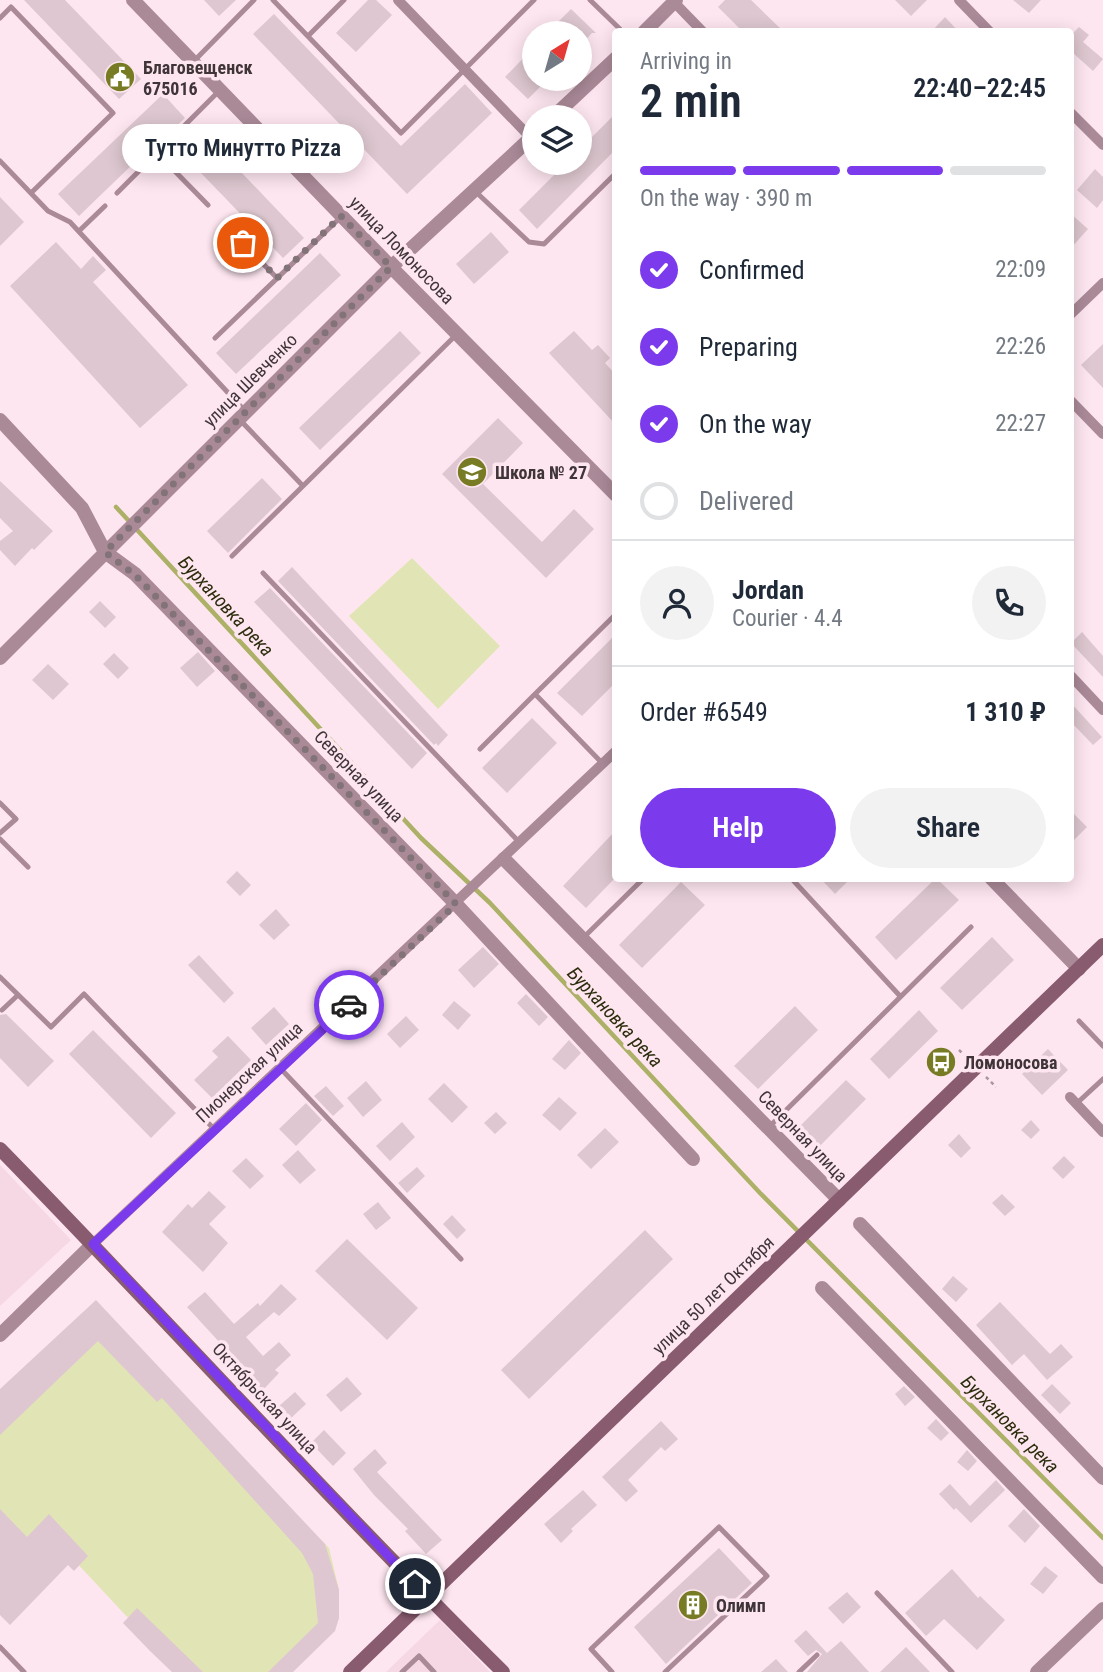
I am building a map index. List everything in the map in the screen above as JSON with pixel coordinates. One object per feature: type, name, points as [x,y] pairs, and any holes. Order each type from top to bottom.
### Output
[{"type":"main road","name":"улица 50 лет Октября","points":[[350,1672],[1103,946]]},
{"type":"main road","name":"Октябрьская улица","points":[[0,1149],[427,1597],[503,1672]]},
{"type":"street","name":"улица Ломоносова","points":[[133,0],[457,334],[612,485]]},
{"type":"street","points":[[398,0],[522,126]]},
{"type":"street","points":[[959,0],[986,28]]},
{"type":"street","points":[[648,28],[674,1],[699,28]]},
{"type":"street","points":[[566,105],[612,62]]},
{"type":"street","points":[[1074,116],[1103,145]]},
{"type":"street","name":"улица Шевченко","points":[[0,658],[391,267],[522,145]]},
{"type":"street","points":[[1074,311],[1103,283]]},
{"type":"street","points":[[1074,404],[1103,434]]},
{"type":"street","name":"Северная улица","points":[[0,420],[82,508],[105,552],[135,575],[456,904],[693,1159]]},
{"type":"street","points":[[1074,680],[1103,710]]},
{"type":"street","name":"Пионерская улица","points":[[0,1335],[612,755]]},
{"type":"street","name":"Северная улица","points":[[504,859],[839,1200]]},
{"type":"street","points":[[995,882],[1079,968]]},
{"type":"street","points":[[1073,1100],[1103,1132]]},
{"type":"street","points":[[860,1224],[1103,1478]]},
{"type":"street","points":[[822,1288],[1103,1577]]},
{"type":"street","points":[[1037,1672],[1103,1609]]},
{"type":"lane","points":[[193,62],[254,0]]},
{"type":"lane","points":[[273,0],[401,133],[534,0]]},
{"type":"lane","points":[[308,36],[344,0]]},
{"type":"lane","points":[[590,0],[620,28]]},
{"type":"lane","points":[[0,18],[11,7],[113,113],[31,193]]},
{"type":"lane","points":[[117,193],[219,91]]},
{"type":"lane","points":[[157,153],[208,205]]},
{"type":"lane","points":[[0,161],[48,211],[70,222],[79,231],[303,486]]},
{"type":"lane","points":[[474,190],[529,242],[544,244],[612,177]]},
{"type":"lane","points":[[79,231],[104,206]]},
{"type":"lane","points":[[215,338],[341,216]]},
{"type":"lane","points":[[226,226],[277,278]]},
{"type":"lane","points":[[232,556],[457,334]]},
{"type":"lane","points":[[263,573],[520,843]]},
{"type":"lane","points":[[480,749],[612,618]]},
{"type":"lane","points":[[535,694],[603,764]]},
{"type":"lane","points":[[0,803],[16,819],[0,833]]},
{"type":"lane","points":[[0,839],[28,867]]},
{"type":"lane","points":[[582,939],[640,882]]},
{"type":"lane","points":[[795,882],[900,996]]},
{"type":"lane","points":[[768,1128],[971,927]]},
{"type":"lane","points":[[0,976],[51,1027],[84,994],[215,1130]]},
{"type":"lane","points":[[2,1010],[18,995]]},
{"type":"lane","points":[[1079,1021],[1103,1046]]},
{"type":"lane","points":[[281,1069],[461,1259]]},
{"type":"lane","points":[[1073,1100],[1103,1079]]},
{"type":"lane","points":[[612,1672],[591,1649],[719,1527],[767,1576],[666,1672]]},
{"type":"lane","points":[[877,1593],[952,1672]]},
{"type":"lane","points":[[0,1647],[23,1672]]},
{"type":"lane","points":[[799,1672],[817,1655]]},
{"type":"lane","points":[[402,1672],[419,1656],[435,1672]]},
{"type":"shaded area","points":[[0,1165],[71,1240],[0,1306]]},
{"type":"shaded area","points":[[440,1620],[490,1672],[386,1672]]},
{"type":"green space","points":[[412,558],[500,646],[438,709],[349,616]]},
{"type":"green space","points":[[93,1305],[329,1548],[339,1590],[339,1618],[289,1672],[185,1672],[144,1635],[45,1529],[0,1575],[0,1390]]},
{"type":"building","points":[[24,0],[65,0],[141,79],[119,99]]},
{"type":"building","points":[[204,0],[236,0],[219,16]]},
{"type":"building","points":[[368,0],[376,0],[392,15],[356,52],[336,33]]},
{"type":"building","points":[[725,0],[751,0],[780,28],[739,28],[718,7]]},
{"type":"building","points":[[895,0],[927,0],[911,16]]},
{"type":"building","points":[[1013,0],[1041,0],[1029,13]]},
{"type":"building","points":[[571,9],[584,21],[559,21]]},
{"type":"building","points":[[274,14],[401,146],[465,84],[492,113],[407,194],[253,34]]},
{"type":"building","points":[[945,17],[955,28],[935,28]]},
{"type":"building","points":[[1079,27],[1089,35],[1083,42],[1103,59],[1093,71],[1074,54],[1074,32]]},
{"type":"building","points":[[522,59],[522,91],[536,91],[528,99],[505,77]]},
{"type":"building","points":[[163,94],[185,118],[166,136],[164,134],[79,216],[58,194]]},
{"type":"building","points":[[612,117],[612,153],[592,173],[592,137]]},
{"type":"building","points":[[192,125],[197,130],[199,128],[304,238],[283,258],[173,144]]},
{"type":"building","points":[[1095,169],[1103,177],[1103,200],[1097,208],[1077,190]]},
{"type":"building","points":[[554,175],[590,175],[537,229],[519,210]]},
{"type":"building","points":[[0,197],[24,222],[0,246]]},
{"type":"building","points":[[1074,217],[1088,229],[1074,245]]},
{"type":"building","points":[[491,232],[509,252],[474,284],[456,264]]},
{"type":"building","points":[[56,242],[81,269],[93,256],[106,270],[93,282],[188,385],[140,428],[10,286]]},
{"type":"building","points":[[320,253],[341,275],[236,374],[216,353]]},
{"type":"building","points":[[400,331],[421,353],[320,450],[299,428]]},
{"type":"building","points":[[574,331],[592,350],[598,345],[610,358],[605,363],[612,371],[612,421],[549,353]]},
{"type":"building","points":[[1103,344],[1103,388],[1081,365]]},
{"type":"building","points":[[498,418],[523,443],[483,484],[542,542],[574,509],[594,529],[546,578],[442,474]]},
{"type":"building","points":[[262,478],[282,499],[228,553],[207,531]]},
{"type":"building","points":[[0,481],[53,531],[15,566],[0,550],[0,541],[13,531],[0,518]]},
{"type":"building","points":[[292,567],[448,735],[438,746],[436,743],[434,745],[278,581]]},
{"type":"building","points":[[270,588],[427,753],[412,769],[254,602]]},
{"type":"building","points":[[100,601],[116,617],[105,628],[89,612]]},
{"type":"building","points":[[1082,632],[1103,656],[1103,677],[1074,646],[1074,640]]},
{"type":"building","points":[[612,638],[612,686],[582,716],[557,693]]},
{"type":"building","points":[[198,652],[215,671],[197,687],[180,668]]},
{"type":"building","points":[[114,653],[129,668],[118,679],[103,664]]},
{"type":"building","points":[[48,664],[69,684],[53,700],[32,680]]},
{"type":"building","points":[[1074,706],[1102,737],[1093,745],[1074,725]]},
{"type":"building","points":[[532,718],[557,743],[507,793],[482,768]]},
{"type":"building","points":[[1074,814],[1087,827],[1074,840]]},
{"type":"building","points":[[612,834],[612,881],[586,908],[563,886]]},
{"type":"building","points":[[237,871],[251,885],[240,896],[226,882]]},
{"type":"building","points":[[681,882],[705,905],[642,968],[619,945]]},
{"type":"building","points":[[824,882],[847,882],[835,894]]},
{"type":"building","points":[[932,882],[940,882],[959,900],[896,960],[875,937]]},
{"type":"building","points":[[276,909],[290,925],[274,940],[259,925]]},
{"type":"building","points":[[992,937],[1014,960],[962,1010],[940,988]]},
{"type":"building","points":[[483,947],[499,964],[474,988],[458,970]]},
{"type":"building","points":[[199,955],[234,993],[224,1003],[188,965]]},
{"type":"building","points":[[526,994],[548,1017],[539,1026],[517,1003]]},
{"type":"building","points":[[454,1001],[471,1015],[458,1030],[442,1015]]},
{"type":"building","points":[[795,1006],[818,1030],[758,1089],[734,1066]]},
{"type":"building","points":[[274,1007],[289,1024],[266,1045],[251,1028]]},
{"type":"building","points":[[919,1010],[938,1031],[889,1079],[870,1059]]},
{"type":"building","points":[[6,1014],[54,1061],[28,1087],[0,1058],[0,1015]]},
{"type":"building","points":[[406,1016],[419,1030],[400,1048],[387,1034]]},
{"type":"building","points":[[93,1030],[176,1113],[151,1138],[69,1054]]},
{"type":"building","points":[[228,1036],[251,1060],[212,1098],[194,1080],[218,1057],[212,1051]]},
{"type":"building","points":[[569,1040],[581,1053],[565,1070],[552,1059]]},
{"type":"building","points":[[1048,1049],[1068,1070],[1042,1095],[1022,1074]]},
{"type":"building","points":[[846,1080],[866,1099],[816,1150],[796,1130]]},
{"type":"building","points":[[366,1081],[382,1100],[363,1117],[347,1098]]},
{"type":"building","points":[[444,1083],[468,1107],[452,1123],[428,1099]]},
{"type":"building","points":[[326,1086],[344,1106],[333,1116],[314,1096]]},
{"type":"building","points":[[559,1097],[577,1113],[560,1131],[542,1115]]},
{"type":"building","points":[[306,1103],[322,1120],[296,1146],[279,1129]]},
{"type":"building","points":[[496,1112],[507,1123],[495,1134],[484,1123]]},
{"type":"building","points":[[1031,1120],[1040,1130],[1031,1139],[1021,1130]]},
{"type":"building","points":[[402,1122],[415,1137],[390,1161],[376,1146]]},
{"type":"building","points":[[605,1128],[619,1142],[591,1169],[577,1155]]},
{"type":"building","points":[[959,1134],[971,1148],[961,1158],[948,1145]]},
{"type":"building","points":[[298,1150],[316,1170],[300,1184],[282,1165]]},
{"type":"building","points":[[1064,1156],[1075,1167],[1063,1179],[1052,1168]]},
{"type":"building","points":[[246,1158],[264,1176],[250,1189],[232,1171]]},
{"type":"building","points":[[417,1167],[425,1176],[407,1193],[398,1183]]},
{"type":"building","points":[[209,1191],[226,1207],[209,1224],[228,1243],[203,1272],[162,1232],[188,1204],[192,1208]]},
{"type":"building","points":[[1002,1194],[1015,1207],[1005,1216],[992,1203]]},
{"type":"building","points":[[378,1202],[391,1218],[376,1230],[363,1214]]},
{"type":"building","points":[[452,1215],[466,1230],[457,1239],[443,1224]]},
{"type":"building","points":[[645,1230],[673,1259],[529,1399],[501,1370]]},
{"type":"building","points":[[347,1239],[418,1308],[387,1340],[315,1271]]},
{"type":"building","points":[[953,1276],[968,1289],[956,1302],[942,1289]]},
{"type":"building","points":[[281,1284],[297,1299],[279,1316],[274,1312],[246,1337],[263,1356],[279,1342],[291,1355],[275,1370],[279,1373],[263,1390],[187,1307],[205,1292],[234,1324],[258,1303],[260,1306]]},
{"type":"building","points":[[96,1300],[325,1544],[339,1590],[339,1618],[335,1631],[293,1672],[268,1672],[318,1623],[313,1574],[302,1553],[162,1398],[157,1402],[98,1341],[0,1435],[0,1389]]},
{"type":"building","points":[[1000,1302],[1050,1354],[1061,1344],[1073,1357],[1047,1380],[1024,1354],[1012,1365],[976,1325]]},
{"type":"building","points":[[347,1377],[362,1394],[341,1412],[326,1395]]},
{"type":"building","points":[[1052,1384],[1071,1403],[1060,1414],[1041,1395]]},
{"type":"building","points":[[904,1386],[915,1397],[905,1406],[895,1394]]},
{"type":"building","points":[[295,1392],[306,1404],[290,1419],[279,1406]]},
{"type":"building","points":[[936,1419],[949,1433],[941,1441],[927,1428]]},
{"type":"building","points":[[661,1421],[678,1439],[665,1451],[661,1447],[628,1480],[638,1491],[626,1502],[602,1477]]},
{"type":"building","points":[[324,1430],[346,1453],[333,1466],[311,1443]]},
{"type":"building","points":[[375,1449],[387,1463],[377,1472],[442,1540],[426,1554],[405,1531],[408,1529],[353,1469]]},
{"type":"building","points":[[967,1450],[977,1461],[968,1471],[957,1462]]},
{"type":"building","points":[[996,1480],[1005,1490],[971,1523],[939,1494],[950,1484],[970,1506]]},
{"type":"building","points":[[583,1490],[597,1505],[571,1529],[573,1531],[561,1543],[544,1524]]},
{"type":"building","points":[[0,1509],[27,1537],[49,1514],[88,1556],[74,1571],[68,1565],[10,1625],[0,1615]]},
{"type":"building","points":[[1024,1509],[1040,1526],[1025,1543],[1008,1526]]},
{"type":"building","name":"Олимп","points":[[719,1548],[752,1583],[666,1664],[634,1627]]},
{"type":"building","points":[[1045,1566],[1058,1576],[1043,1594],[1030,1584]]},
{"type":"building","points":[[952,1569],[978,1598],[980,1596],[1005,1620],[977,1650],[944,1619],[926,1636],[905,1613]]},
{"type":"building","points":[[847,1592],[861,1607],[843,1624],[828,1608]]},
{"type":"building","points":[[137,1608],[203,1672],[172,1672],[150,1651],[123,1623]]},
{"type":"building","points":[[806,1630],[827,1653],[841,1641],[869,1672],[807,1672],[822,1654],[816,1650],[808,1656],[794,1641]]},
{"type":"building","points":[[906,1647],[930,1672],[880,1672]]},
{"type":"building","points":[[776,1659],[788,1672],[761,1672]]},
{"type":"waterway","name":"Бурхановка река","points":[[116,507],[421,838],[490,903],[760,1193],[1103,1538]]},
{"type":"way so far","points":[[243,243],[277,278],[341,216],[391,267],[105,552],[135,575],[456,904],[349,1005]]},
{"type":"place","name":"Благовещенск 675016","points":[[120,77]]},
{"type":"place","name":"Тутто Минутто Pizza","points":[[243,243]]},
{"type":"place","name":"Школа № 27","points":[[472,472]]},
{"type":"place","name":"Ломоносова","points":[[941,1062]]},
{"type":"place","name":"Олимп","points":[[693,1605]]},
{"type":"route","points":[[349,1005],[93,1244],[415,1584]]}]
